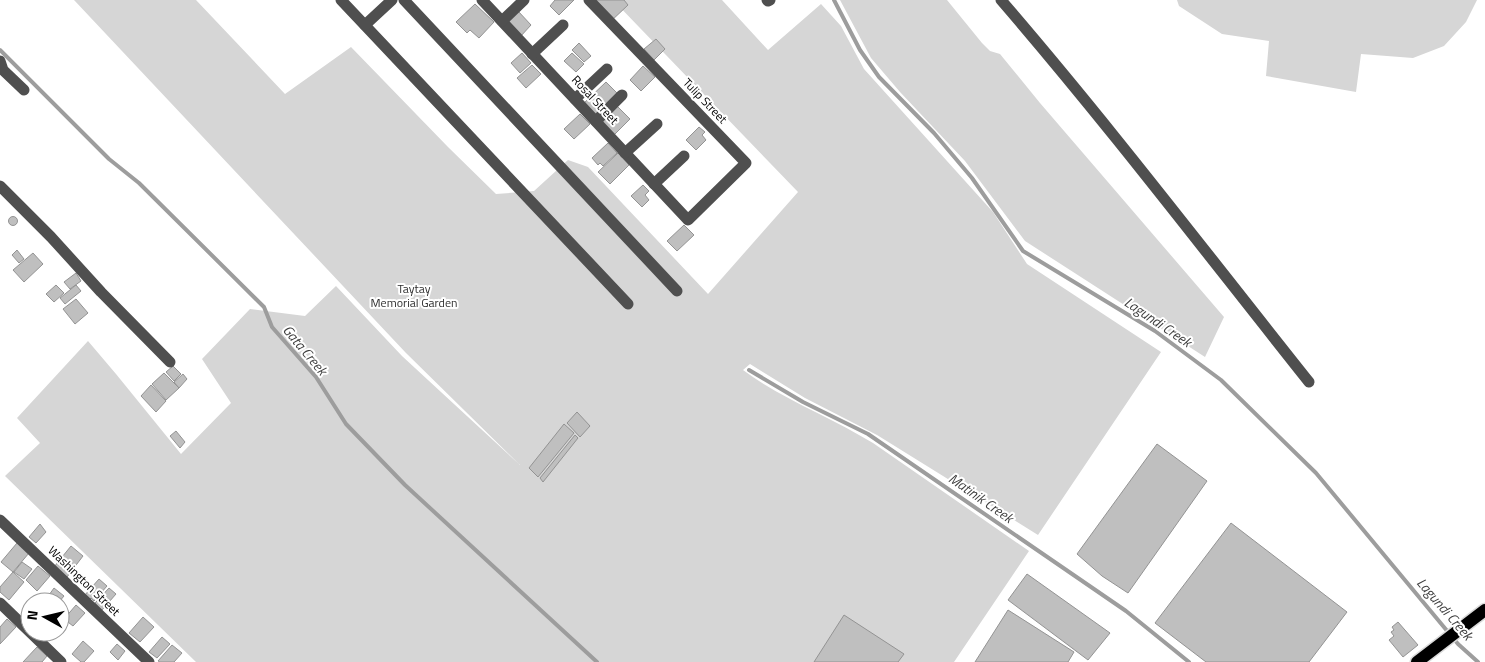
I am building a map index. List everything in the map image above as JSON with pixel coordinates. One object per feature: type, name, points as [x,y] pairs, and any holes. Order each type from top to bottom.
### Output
[{"type":"main road","points":[[1417,662],[1485,610]]},
{"type":"street","points":[[341,0],[628,304]]},
{"type":"street","points":[[365,26],[392,0]]},
{"type":"street","points":[[404,0],[677,291]]},
{"type":"street","name":"Rosal Street","points":[[482,0],[688,220]]},
{"type":"street","points":[[502,21],[524,0]]},
{"type":"street","name":"Tulip Street","points":[[589,0],[746,163],[688,220]]},
{"type":"street","points":[[1001,0],[1133,159],[1165,202],[1309,382]]},
{"type":"street","points":[[532,54],[563,25]]},
{"type":"street","points":[[0,61],[3,70],[24,90]]},
{"type":"street","points":[[575,99],[607,69]]},
{"type":"street","points":[[596,121],[622,95]]},
{"type":"street","points":[[624,153],[657,124]]},
{"type":"street","points":[[654,184],[684,156]]},
{"type":"street","points":[[0,186],[170,362]]},
{"type":"street","name":"Washington Street","points":[[0,520],[149,662]]},
{"type":"street","points":[[0,604],[61,662]]},
{"type":"green space","name":"Taytay Memorial Garden","points":[[74,0],[196,0],[285,94],[351,47],[496,194],[534,191],[568,160],[588,167],[708,294],[798,192],[613,0],[722,0],[768,50],[821,4],[841,26],[864,69],[993,212],[1027,264],[1161,352],[1038,535],[877,435],[805,398],[750,364],[743,370],[790,399],[873,443],[1029,551],[954,662],[196,662],[5,476],[40,443],[17,418],[88,341],[181,454],[231,403],[202,359],[250,309],[305,316],[336,286],[402,356],[520,465],[406,353]]},
{"type":"green space","points":[[840,0],[947,0],[982,43],[990,51],[1000,54],[1224,317],[1205,357],[1025,241],[965,161],[871,58]]},
{"type":"green space","points":[[1177,0],[1477,0],[1466,22],[1444,46],[1413,58],[1361,54],[1356,92],[1266,76],[1269,41],[1222,34],[1179,6]]},
{"type":"building","points":[[555,0],[574,0],[559,15],[550,6]]},
{"type":"building","points":[[594,0],[624,0],[628,5],[609,23]]},
{"type":"building","points":[[475,4],[494,22],[479,38],[470,30],[467,33],[456,22]]},
{"type":"building","points":[[518,11],[531,25],[520,37],[506,23]]},
{"type":"building","points":[[656,39],[665,49],[654,60],[644,49]]},
{"type":"building","points":[[579,43],[591,56],[584,62],[572,50]]},
{"type":"building","points":[[522,53],[531,63],[520,73],[511,63]]},
{"type":"building","points":[[572,53],[584,64],[576,72],[564,61]]},
{"type":"building","points":[[532,65],[541,74],[526,88],[517,78]]},
{"type":"building","points":[[643,66],[655,77],[641,91],[630,80]]},
{"type":"building","points":[[606,82],[619,95],[596,117],[583,104]]},
{"type":"building","points":[[616,105],[630,119],[613,136],[599,121]]},
{"type":"building","points":[[580,114],[590,124],[574,139],[564,129]]},
{"type":"building","points":[[699,127],[705,132],[702,135],[706,140],[696,150],[686,140]]},
{"type":"building","points":[[608,143],[617,153],[603,166],[600,163],[598,165],[592,158]]},
{"type":"building","points":[[618,153],[629,165],[610,184],[598,172]]},
{"type":"building","points":[[643,185],[649,191],[645,195],[649,200],[642,207],[631,196]]},
{"type":"building","points":[[13,216],[18,221],[13,226],[8,221]]},
{"type":"building","points":[[684,225],[694,235],[677,251],[667,241]]},
{"type":"building","points":[[17,250],[24,259],[19,263],[12,255]]},
{"type":"building","points":[[33,253],[43,264],[24,282],[13,270]]},
{"type":"building","points":[[76,273],[81,281],[70,289],[64,282]]},
{"type":"building","points":[[56,285],[64,293],[54,302],[46,294]]},
{"type":"building","points":[[76,285],[81,291],[65,304],[60,298]]},
{"type":"building","points":[[76,299],[88,313],[75,324],[63,309]]},
{"type":"building","points":[[173,366],[181,374],[174,381],[166,372]]},
{"type":"building","points":[[164,373],[179,388],[166,400],[152,384]]},
{"type":"building","points":[[183,374],[187,379],[179,388],[174,382]]},
{"type":"building","points":[[151,385],[166,401],[156,412],[141,396]]},
{"type":"building","points":[[577,412],[590,426],[580,437],[567,423]]},
{"type":"building","points":[[564,424],[574,433],[538,477],[529,468]]},
{"type":"building","points":[[176,431],[185,442],[180,448],[170,436]]},
{"type":"building","points":[[575,435],[578,438],[543,482],[540,478]]},
{"type":"building","points":[[1157,444],[1207,481],[1128,593],[1102,576],[1077,554]]},
{"type":"building","points":[[1231,523],[1347,612],[1309,662],[1206,662],[1155,623]]},
{"type":"building","points":[[40,524],[46,532],[36,543],[29,537]]},
{"type":"building","points":[[17,543],[29,553],[13,572],[1,562]]},
{"type":"building","points":[[71,546],[83,556],[67,577],[54,567]]},
{"type":"building","points":[[22,562],[32,569],[24,579],[14,572]]},
{"type":"building","points":[[38,566],[50,576],[37,591],[26,580]]},
{"type":"building","points":[[13,572],[24,582],[9,600],[0,592],[0,587]]},
{"type":"building","points":[[1027,574],[1110,633],[1088,660],[1008,600]]},
{"type":"building","points":[[99,579],[107,586],[94,601],[91,598],[89,600],[84,596]]},
{"type":"building","points":[[54,588],[59,592],[51,592]]},
{"type":"building","points":[[109,588],[116,594],[102,610],[95,603]]},
{"type":"building","points":[[76,605],[85,613],[73,626],[70,624],[70,612]]},
{"type":"building","points":[[1008,610],[1074,652],[1068,662],[975,662]]},
{"type":"building","points":[[844,615],[904,654],[898,662],[814,662]]},
{"type":"building","points":[[143,617],[154,627],[140,642],[129,633]]},
{"type":"building","points":[[7,619],[16,627],[0,644],[0,627]]},
{"type":"building","points":[[1398,622],[1418,645],[1403,657],[1389,640],[1394,636],[1391,632],[1394,630],[1392,627]]},
{"type":"building","points":[[162,637],[170,644],[157,658],[149,652]]},
{"type":"building","points":[[83,641],[94,651],[84,662],[81,662],[72,654]]},
{"type":"building","points":[[117,644],[125,651],[118,660],[110,652]]},
{"type":"building","points":[[172,645],[182,653],[174,662],[158,661]]},
{"type":"building","points":[[37,647],[47,656],[42,662],[23,662]]},
{"type":"waterway","name":"Lagundi Creek","points":[[834,0],[860,50],[879,77],[934,133],[972,178],[1023,251],[1155,331],[1221,380],[1316,473],[1458,644],[1478,662]]},
{"type":"waterway","name":"Gata Creek","points":[[0,50],[109,159],[139,183],[264,307],[272,327],[316,377],[346,424],[405,485],[597,662]]},
{"type":"waterway","name":"Matinik Creek","points":[[749,370],[803,402],[868,434],[1126,611],[1189,662]]}]
